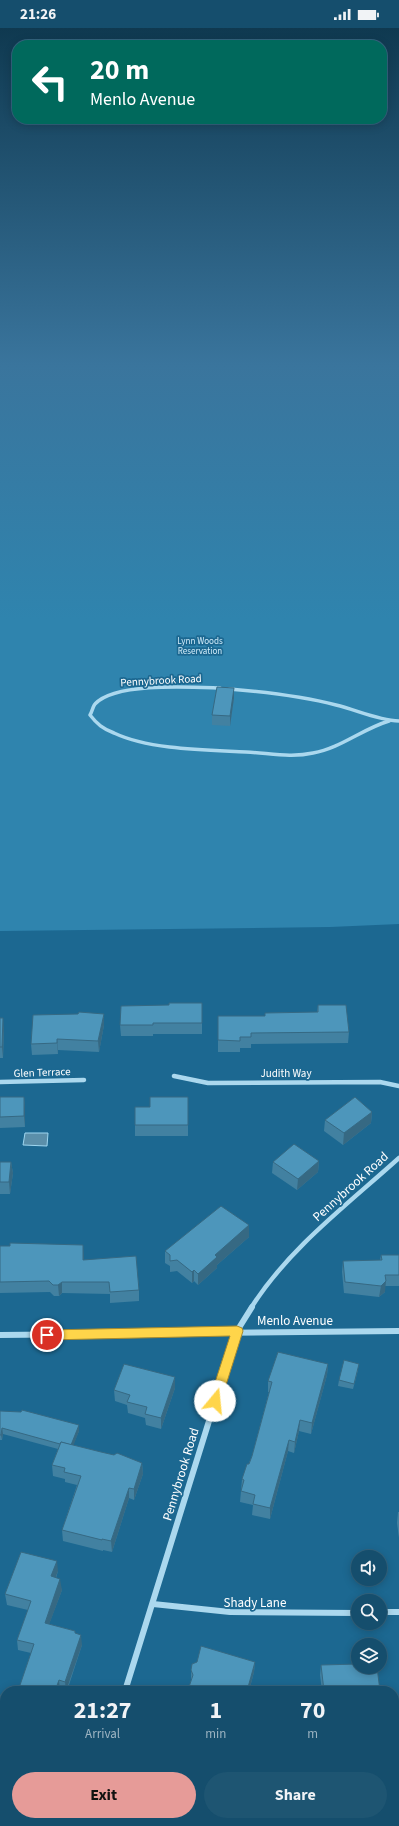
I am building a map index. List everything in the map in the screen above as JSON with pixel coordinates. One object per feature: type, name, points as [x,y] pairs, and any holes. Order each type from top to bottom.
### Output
[{"type":"street","name":"Pennybrook Road","points":[[389,721],[369,728],[322,751],[295,755],[193,748],[149,743],[105,729],[95,723],[90,715],[92,708],[100,700],[118,692],[204,687],[289,696],[337,705],[389,721],[399,721]]},
{"type":"street","name":"Judith Way","points":[[174,1076],[208,1082],[376,1082],[399,1086]]},
{"type":"street","name":"Glen Terrace","points":[[0,1082],[84,1080]]},
{"type":"street","name":"Pennybrook Road","points":[[127,1686],[237,1331],[259,1296],[293,1254],[399,1158]]},
{"type":"street","name":"Menlo Avenue","points":[[0,1335],[174,1334],[237,1331],[399,1331]]},
{"type":"street","name":"Shady Lane","points":[[153,1604],[205,1612],[240,1614],[351,1612]]},
{"type":"street","points":[[387,1612],[399,1612]]},
{"type":"green space","name":"Lynn Woods Reservation","points":[[0,452],[399,452],[399,924],[330,927],[0,931]]},
{"type":"shaded area","points":[[25,1133],[48,1133],[47,1146],[23,1145]]},
{"type":"building","points":[[217,687],[234,688],[230,716],[212,715]]},
{"type":"building","points":[[169,1003],[202,1003],[202,1023],[120,1025],[121,1006],[169,1005]]},
{"type":"building","points":[[318,1005],[346,1005],[349,1032],[251,1033],[251,1037],[240,1037],[240,1041],[218,1040],[218,1016],[265,1016],[265,1013],[318,1012]]},
{"type":"building","points":[[79,1012],[104,1014],[98,1041],[57,1039],[57,1043],[31,1044],[33,1015],[78,1014]]},
{"type":"building","points":[[0,1018],[3,1018],[2,1047],[0,1047]]},
{"type":"building","points":[[0,1097],[24,1097],[24,1116],[0,1117]]},
{"type":"building","points":[[150,1097],[188,1097],[188,1125],[135,1125],[135,1107],[150,1107]]},
{"type":"building","points":[[355,1097],[372,1112],[344,1133],[325,1120]]},
{"type":"building","points":[[294,1144],[319,1161],[298,1179],[273,1162]]},
{"type":"building","points":[[0,1162],[11,1162],[9,1182],[0,1182]]},
{"type":"building","points":[[221,1206],[249,1225],[215,1255],[217,1257],[198,1274],[194,1270],[192,1272],[177,1260],[170,1261],[170,1255],[165,1251]]},
{"type":"building","points":[[10,1243],[83,1245],[83,1260],[136,1256],[139,1290],[110,1292],[109,1282],[62,1282],[58,1285],[53,1285],[49,1281],[0,1282],[0,1246],[10,1246]]},
{"type":"building","points":[[381,1255],[399,1255],[399,1275],[385,1275],[386,1281],[381,1286],[345,1282],[343,1261],[382,1260]]},
{"type":"building","points":[[278,1352],[328,1364],[312,1423],[300,1420],[295,1442],[289,1440],[270,1508],[253,1504],[255,1495],[241,1491],[244,1480],[242,1479],[247,1464],[249,1464],[252,1456],[272,1382],[268,1381]]},
{"type":"building","points":[[344,1360],[359,1364],[354,1384],[339,1380]]},
{"type":"building","points":[[124,1364],[175,1377],[161,1418],[145,1414],[147,1407],[127,1402],[130,1395],[114,1390]]},
{"type":"building","points":[[22,1410],[79,1425],[71,1445],[61,1442],[60,1444],[2,1428],[0,1435],[0,1411],[21,1412]]},
{"type":"building","points":[[61,1442],[114,1455],[117,1453],[142,1463],[134,1489],[129,1488],[111,1541],[62,1530],[81,1476],[64,1472],[65,1468],[52,1465]]},
{"type":"building","points":[[21,1552],[57,1561],[51,1576],[60,1579],[45,1623],[75,1631],[75,1633],[81,1635],[65,1682],[59,1680],[57,1686],[20,1686],[34,1644],[17,1640],[31,1601],[5,1594]]},
{"type":"building","points":[[201,1646],[255,1662],[248,1686],[189,1686],[193,1675],[191,1670],[192,1664],[197,1662]]},
{"type":"building","points":[[351,1664],[351,1674],[378,1674],[379,1686],[323,1686],[321,1665]]},
{"type":"route","points":[[47,1335],[174,1334],[237,1331],[215,1401]]}]
